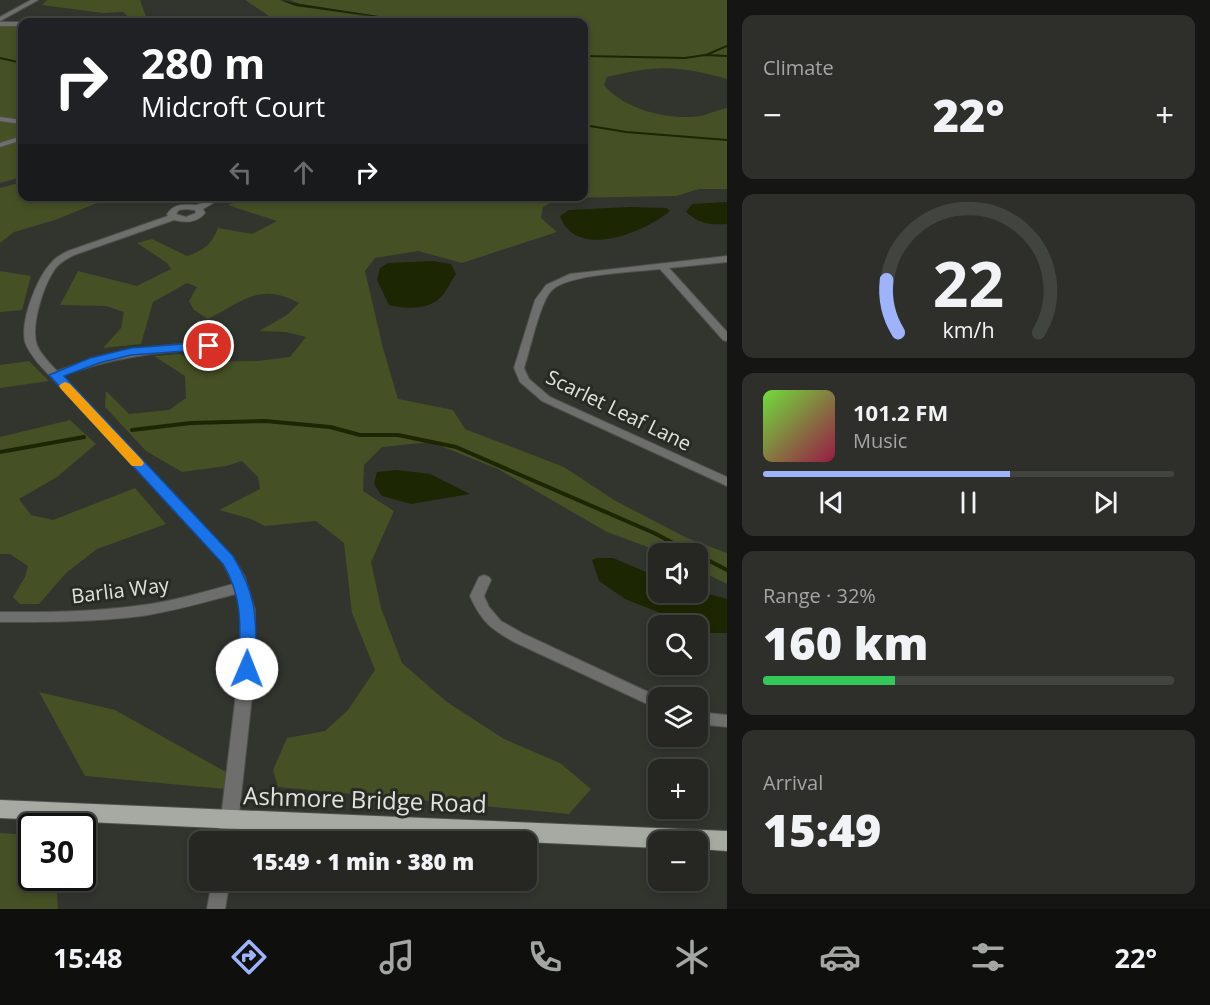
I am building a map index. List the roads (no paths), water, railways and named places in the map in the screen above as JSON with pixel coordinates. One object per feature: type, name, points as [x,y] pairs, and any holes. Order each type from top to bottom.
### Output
[{"type":"main road","name":"Ashmore Bridge Road","points":[[0,809],[727,841]]},
{"type":"street","points":[[0,19],[35,0]]},
{"type":"street","points":[[0,24],[18,24]]},
{"type":"street","points":[[0,119],[18,121]]},
{"type":"street","points":[[0,145],[18,139]]},
{"type":"street","points":[[211,201],[198,208],[186,206],[176,208],[171,212],[173,217],[71,253],[50,268],[31,319],[29,338],[33,349],[56,375],[228,560],[242,587],[248,610],[247,669],[229,831]]},
{"type":"street","name":"Scarlet Leaf Lane","points":[[727,259],[578,275],[549,287],[540,300],[521,358],[520,374],[531,388],[546,399],[727,482]]},
{"type":"street","points":[[662,266],[727,338]]},
{"type":"street","points":[[56,375],[94,360],[131,351],[209,346]]},
{"type":"street","points":[[484,580],[477,596],[483,610],[496,625],[648,698]]},
{"type":"street","name":"Barlia Way","points":[[0,617],[75,616],[130,612],[242,587]]},
{"type":"street","points":[[708,719],[727,722]]},
{"type":"street","points":[[216,909],[219,891]]},
{"type":"waterway","points":[[706,55],[727,46]]},
{"type":"waterway","points":[[588,56],[685,58],[705,55],[727,56]]},
{"type":"waterway","points":[[0,58],[18,62]]},
{"type":"waterway","points":[[588,126],[626,132],[727,140]]},
{"type":"waterway","points":[[132,430],[191,423],[265,421],[330,427],[360,435],[398,435],[456,447],[673,543]]},
{"type":"waterway","points":[[0,452],[84,437]]},
{"type":"waterway","points":[[708,560],[727,570]]}]
